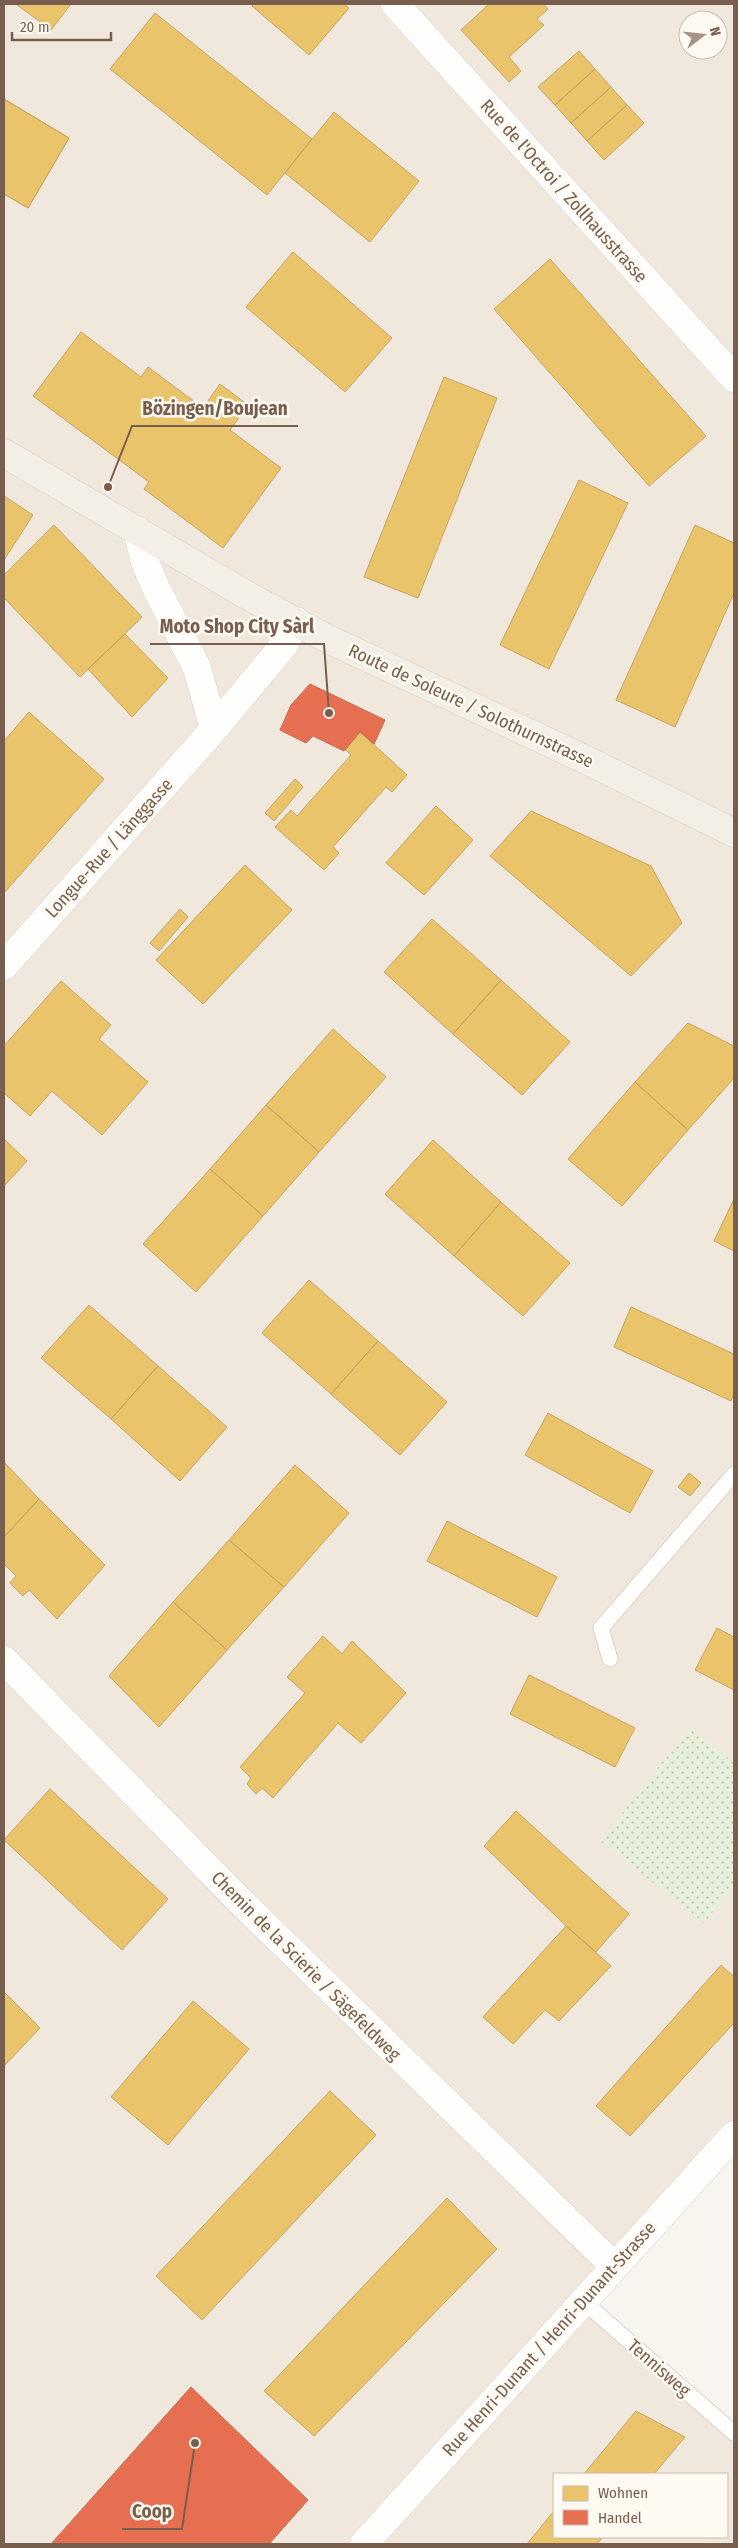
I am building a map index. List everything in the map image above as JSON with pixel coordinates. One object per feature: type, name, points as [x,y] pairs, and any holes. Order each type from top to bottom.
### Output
[{"type":"main road","name":"Route de Soleure / Solothurnstrasse","points":[[4,453],[330,640],[580,757],[734,833]]},
{"type":"street","name":"Rue de l'Octroi / Zollhausstrasse","points":[[394,4],[734,378]]},
{"type":"street","points":[[137,530],[145,562],[152,579],[197,668],[214,729]]},
{"type":"street","name":"Longue-Rue / Länggasse","points":[[4,966],[214,729],[284,646],[296,622]]},
{"type":"street","name":"Chemin de la Scierie / Sägefeldweg","points":[[4,1660],[239,1900],[614,2266]]},
{"type":"street","name":"Rue Henri-Dunant / Henri-Dunant-Strasse","points":[[364,2544],[734,2135]]},
{"type":"lane","points":[[610,1659],[602,1628],[734,1474]]},
{"type":"lane","name":"Tennisweg","points":[[584,2302],[734,2434]]},
{"type":"shaded area","points":[[4,4],[734,4],[734,2135],[584,2302],[734,2433],[734,2544],[4,2544]]},
{"type":"green space","points":[[690,1727],[734,1763],[734,1885],[704,1923],[600,1841]]},
{"type":"building: Wohnen","points":[[16,4],[71,4],[51,30]]},
{"type":"building: Wohnen","points":[[254,4],[344,4],[349,8],[309,55],[252,6]]},
{"type":"building: Wohnen","points":[[489,4],[543,4],[548,9],[537,19],[544,25],[509,57],[521,71],[509,82],[461,30]]},
{"type":"building: Wohnen","points":[[155,13],[312,139],[267,195],[110,69]]},
{"type":"building: Wohnen","points":[[579,51],[595,69],[555,105],[538,87]]},
{"type":"building: Wohnen","points":[[595,69],[611,87],[571,123],[555,105]]},
{"type":"building: Wohnen","points":[[611,87],[627,105],[587,141],[571,123]]},
{"type":"building: Wohnen","points":[[4,99],[69,138],[28,208],[4,194]]},
{"type":"building: Wohnen","points":[[4,99],[69,138],[28,208],[4,194]]},
{"type":"building: Wohnen","points":[[627,105],[644,123],[604,160],[587,141]]},
{"type":"building: Wohnen","points":[[334,112],[419,181],[370,242],[285,173]]},
{"type":"building: Wohnen","points":[[293,252],[392,338],[345,392],[246,307]]},
{"type":"building: Wohnen","points":[[550,259],[706,436],[649,486],[494,309]]},
{"type":"building: Wohnen","points":[[81,332],[141,377],[148,367],[203,408],[220,384],[248,405],[230,430],[281,468],[223,548],[144,489],[149,482],[33,396]]},
{"type":"building: Wohnen","points":[[444,377],[497,398],[418,598],[364,577]]},
{"type":"building: Wohnen","points":[[579,480],[628,503],[549,669],[500,645]]},
{"type":"building: Wohnen","points":[[4,496],[33,515],[4,560]]},
{"type":"building: Wohnen","points":[[54,525],[142,617],[80,677],[4,598],[4,575]]},
{"type":"building: Wohnen","points":[[695,525],[734,543],[734,593],[675,727],[616,700]]},
{"type":"building: Wohnen","points":[[125,634],[168,678],[132,717],[88,669]]},
{"type":"building: Wohnen","points":[[29,712],[104,779],[4,893],[4,741]]},
{"type":"building: Wohnen","points":[[360,732],[407,775],[392,792],[386,787],[333,847],[339,853],[324,870],[275,827],[291,810],[297,816],[351,755],[345,749]]},
{"type":"building: Wohnen","points":[[295,779],[303,787],[274,821],[265,813]]},
{"type":"building: Wohnen","points":[[436,806],[473,840],[424,895],[386,863]]},
{"type":"building: Wohnen","points":[[531,811],[651,866],[682,923],[631,976],[490,856]]},
{"type":"building: Wohnen","points":[[245,865],[292,910],[203,1004],[156,960]]},
{"type":"building: Wohnen","points":[[180,909],[188,917],[159,951],[150,943]]},
{"type":"building: Wohnen","points":[[432,919],[501,980],[453,1034],[384,972]]},
{"type":"building: Wohnen","points":[[501,980],[570,1042],[522,1095],[453,1034]]},
{"type":"building: Wohnen","points":[[61,981],[111,1025],[99,1039],[148,1082],[102,1135],[52,1091],[30,1116],[4,1093],[4,1046]]},
{"type":"building: Wohnen","points":[[688,1023],[734,1046],[734,1078],[688,1130],[635,1082]]},
{"type":"building: Wohnen","points":[[333,1029],[386,1077],[319,1152],[266,1105]]},
{"type":"building: Wohnen","points":[[635,1082],[688,1130],[622,1206],[568,1159]]},
{"type":"building: Wohnen","points":[[266,1105],[319,1152],[263,1216],[210,1169]]},
{"type":"building: Wohnen","points":[[4,1139],[27,1161],[4,1186]]},
{"type":"building: Wohnen","points":[[433,1140],[501,1202],[454,1256],[385,1194]]},
{"type":"building: Wohnen","points":[[210,1169],[263,1216],[196,1292],[143,1244]]},
{"type":"building: Wohnen","points":[[734,1199],[734,1251],[714,1241]]},
{"type":"building: Wohnen","points":[[501,1202],[570,1263],[523,1316],[454,1256]]},
{"type":"building: Wohnen","points":[[309,1280],[378,1341],[331,1394],[262,1333]]},
{"type":"building: Wohnen","points":[[89,1305],[158,1366],[111,1419],[41,1358]]},
{"type":"building: Wohnen","points":[[631,1307],[734,1354],[734,1393],[731,1401],[614,1347]]},
{"type":"building: Wohnen","points":[[378,1341],[447,1402],[400,1455],[331,1394]]},
{"type":"building: Wohnen","points":[[158,1366],[227,1427],[180,1481],[111,1419]]},
{"type":"building: Wohnen","points":[[548,1413],[653,1471],[630,1513],[525,1455]]},
{"type":"building: Wohnen","points":[[4,1462],[39,1499],[4,1537]]},
{"type":"building: Wohnen","points":[[295,1465],[349,1513],[284,1587],[229,1540]]},
{"type":"building: Wohnen","points":[[689,1473],[701,1483],[690,1496],[678,1487]]},
{"type":"building: Wohnen","points":[[39,1499],[105,1565],[57,1619],[29,1590],[23,1596],[10,1583],[16,1576],[4,1564],[4,1537]]},
{"type":"building: Wohnen","points":[[447,1521],[557,1577],[537,1617],[427,1561]]},
{"type":"building: Wohnen","points":[[229,1540],[284,1587],[227,1650],[173,1602]]},
{"type":"building: Wohnen","points":[[173,1602],[227,1650],[159,1727],[109,1676]]},
{"type":"building: Wohnen","points":[[717,1628],[734,1637],[734,1690],[695,1670]]},
{"type":"building: Wohnen","points":[[323,1636],[342,1654],[352,1641],[406,1693],[361,1743],[338,1723],[273,1798],[262,1788],[256,1794],[247,1784],[251,1778],[240,1767],[305,1693],[287,1677]]},
{"type":"building: Wohnen","points":[[529,1675],[635,1728],[615,1767],[510,1714]]},
{"type":"building: Wohnen","points":[[50,1789],[168,1899],[122,1950],[4,1840]]},
{"type":"building: Wohnen","points":[[516,1811],[629,1914],[596,1952],[566,1926],[484,1846]]},
{"type":"building: Wohnen","points":[[566,1926],[611,1966],[559,2021],[545,2010],[513,2044],[483,2017]]},
{"type":"building: Wohnen","points":[[721,1965],[734,1977],[734,2023],[630,2136],[596,2106]]},
{"type":"building: Wohnen","points":[[4,1992],[40,2028],[4,2066]]},
{"type":"building: Wohnen","points":[[193,2001],[249,2049],[168,2145],[111,2097]]},
{"type":"building: Wohnen","points":[[330,2091],[376,2135],[202,2320],[156,2276]]},
{"type":"building: Wohnen","points":[[447,2198],[497,2249],[314,2436],[264,2391]]},
{"type":"building: Wohnen","points":[[636,2411],[685,2437],[655,2473],[585,2473]]},
{"type":"building: Wohnen","points":[[553,2512],[553,2538],[602,2538],[597,2544],[527,2544]]},
{"type":"building: Handel","points":[[310,684],[385,720],[374,744],[360,732],[344,751],[313,736],[306,743],[280,730],[291,705]]},
{"type":"building: Handel","points":[[191,2387],[308,2500],[269,2544],[51,2544]]},
{"type":"place","name":"Bözingen/Boujean","points":[[108,487]]},
{"type":"place","name":"Moto Shop City Sàrl","points":[[329,713]]},
{"type":"place","name":"Coop","points":[[195,2443]]}]
